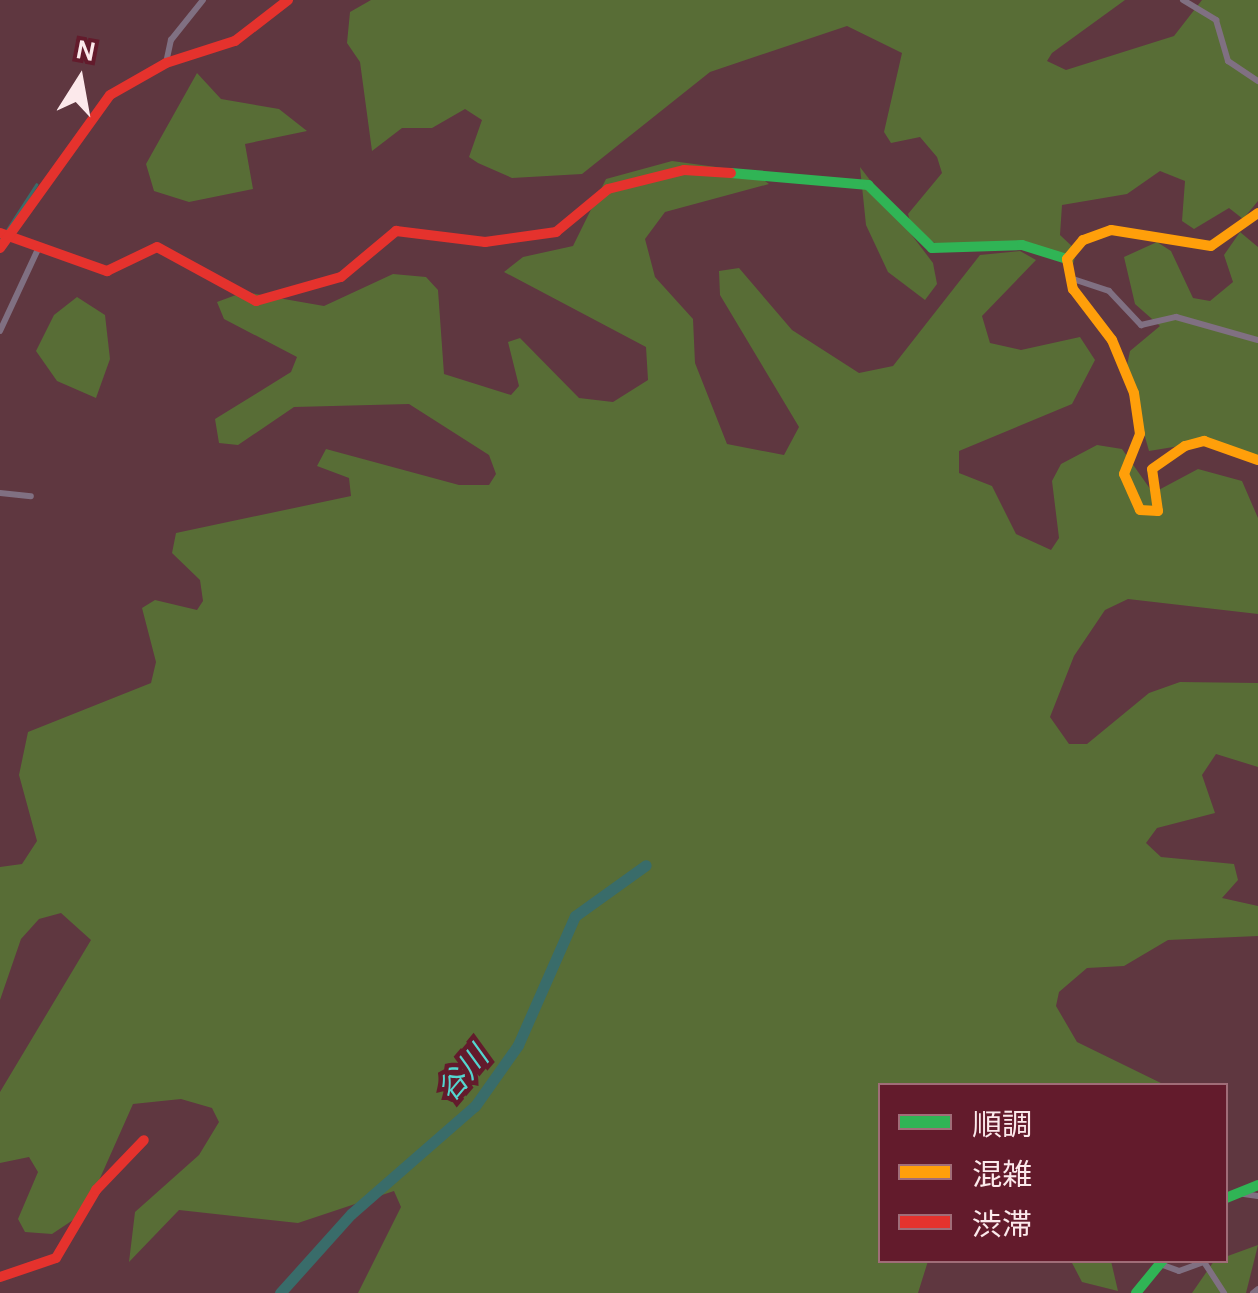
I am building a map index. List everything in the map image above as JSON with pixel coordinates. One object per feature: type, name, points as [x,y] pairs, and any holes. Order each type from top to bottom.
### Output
[{"type":"street","points":[[166,62],[171,40],[203,0]]},
{"type":"street","points":[[0,248],[3,235],[99,105],[166,62],[229,44],[288,0]]},
{"type":"street","points":[[1183,0],[1216,20],[1228,61],[1258,81]]},
{"type":"street","points":[[3,235],[121,272],[157,247],[233,296],[265,300],[341,277],[396,231],[484,242],[556,232],[608,189],[684,170],[849,180],[868,185],[932,248],[1022,245],[1067,260]]},
{"type":"street","points":[[1258,213],[1211,246],[1111,230],[1083,240],[1067,260],[1069,278],[1134,394],[1140,434],[1124,474],[1140,510],[1158,511],[1152,469],[1185,446],[1211,442],[1258,460]]},
{"type":"street","points":[[0,331],[38,248]]},
{"type":"street","points":[[1069,278],[1110,290],[1141,326],[1176,316],[1258,340]]},
{"type":"street","points":[[0,494],[31,496]]},
{"type":"street","points":[[0,1277],[56,1258],[96,1190],[144,1140]]},
{"type":"street","points":[[1231,1195],[1258,1185]]},
{"type":"street","points":[[1231,1195],[1258,1196]]},
{"type":"street","points":[[1136,1293],[1160,1263]]},
{"type":"street","points":[[1163,1263],[1179,1270],[1201,1263]]},
{"type":"street","points":[[1205,1263],[1224,1293]]},
{"type":"green space","points":[[371,0],[1125,0],[1052,53],[1047,61],[1066,70],[1174,36],[1202,0],[1258,0],[1258,201],[1243,219],[1229,208],[1194,229],[1182,221],[1185,181],[1160,171],[1127,194],[1062,205],[1060,235],[1077,251],[1073,264],[1043,248],[944,249],[912,228],[908,214],[942,173],[937,157],[920,137],[891,143],[884,132],[902,53],[847,26],[710,72],[582,174],[512,178],[478,163],[469,157],[482,120],[465,109],[432,128],[402,128],[372,151],[360,62],[347,43],[350,12]]},
{"type":"green space","points":[[197,73],[221,99],[279,109],[307,131],[245,144],[253,189],[189,202],[154,191],[146,164]]},
{"type":"green space","points":[[672,161],[753,172],[769,184],[665,212],[645,239],[655,277],[693,319],[695,363],[727,444],[784,455],[799,427],[720,295],[719,271],[739,268],[792,330],[859,373],[893,366],[980,255],[1020,251],[1036,260],[982,316],[990,343],[1021,350],[1080,337],[1095,360],[1072,404],[959,451],[959,473],[992,486],[1016,534],[1051,550],[1059,538],[1052,481],[1061,464],[1097,445],[1122,449],[1153,493],[1198,469],[1242,481],[1258,518],[1258,614],[1128,599],[1105,610],[1074,656],[1050,717],[1069,744],[1087,744],[1149,693],[1180,682],[1258,683],[1258,767],[1216,754],[1202,775],[1215,813],[1157,828],[1146,843],[1161,857],[1234,864],[1238,880],[1222,898],[1258,906],[1258,936],[1168,940],[1124,966],[1087,968],[1059,992],[1056,1006],[1077,1042],[1161,1083],[878,1083],[878,1263],[927,1263],[918,1293],[358,1293],[401,1207],[394,1191],[298,1223],[179,1210],[129,1262],[135,1212],[199,1155],[219,1122],[212,1108],[181,1099],[133,1104],[85,1212],[52,1234],[25,1232],[18,1219],[38,1172],[29,1157],[0,1163],[0,1092],[91,940],[61,913],[39,919],[21,939],[0,1000],[0,867],[22,864],[37,841],[19,775],[28,732],[151,683],[156,662],[142,608],[155,600],[197,610],[203,601],[200,580],[172,553],[176,533],[351,496],[349,478],[317,466],[326,449],[459,485],[489,485],[496,474],[489,455],[409,404],[294,407],[238,445],[219,443],[215,419],[291,372],[297,357],[224,319],[217,302],[244,292],[324,306],[393,274],[426,277],[438,290],[444,374],[511,395],[519,386],[508,342],[520,338],[579,398],[613,402],[648,380],[646,347],[504,272],[523,257],[573,246],[606,179]]},
{"type":"green space","points":[[860,167],[933,263],[937,284],[925,300],[888,272],[866,225]]},
{"type":"green space","points":[[1240,232],[1258,247],[1258,457],[1210,441],[1149,451],[1126,370],[1130,351],[1160,326],[1135,304],[1124,257],[1157,242],[1171,251],[1193,298],[1210,301],[1233,282],[1224,255]]},
{"type":"green space","points":[[77,297],[105,315],[110,359],[96,398],[57,381],[36,351],[54,315]]},
{"type":"green space","points":[[1258,1245],[1246,1293],[1192,1293],[1213,1263],[1228,1263],[1228,1256]]},
{"type":"green space","points":[[1072,1263],[1111,1263],[1118,1291],[1082,1282]]},
{"type":"waterway","points":[[7,230],[36,185]]},
{"type":"waterway","name":"谷川","points":[[280,1293],[351,1214],[475,1106],[518,1045],[575,916],[646,865]]},
{"type":"traffic: fast","points":[[731,173],[868,185],[932,248],[1022,245],[1067,259]]},
{"type":"traffic: fast","points":[[1228,1197],[1258,1185]]},
{"type":"traffic: fast","points":[[1136,1293],[1161,1263]]},
{"type":"traffic: slow","points":[[1258,213],[1211,246],[1111,230],[1083,240],[1067,259],[1073,289],[1112,340],[1134,393],[1140,434],[1124,474],[1140,510],[1158,511],[1152,469],[1185,446],[1204,441],[1258,460]]},
{"type":"traffic: jam","points":[[0,248],[110,95],[166,63],[235,41],[288,0]]},
{"type":"traffic: jam","points":[[0,233],[107,271],[157,247],[256,301],[341,277],[396,231],[485,242],[556,232],[608,189],[684,170],[731,173]]},
{"type":"traffic: jam","points":[[0,1277],[56,1258],[96,1190],[144,1140]]}]
